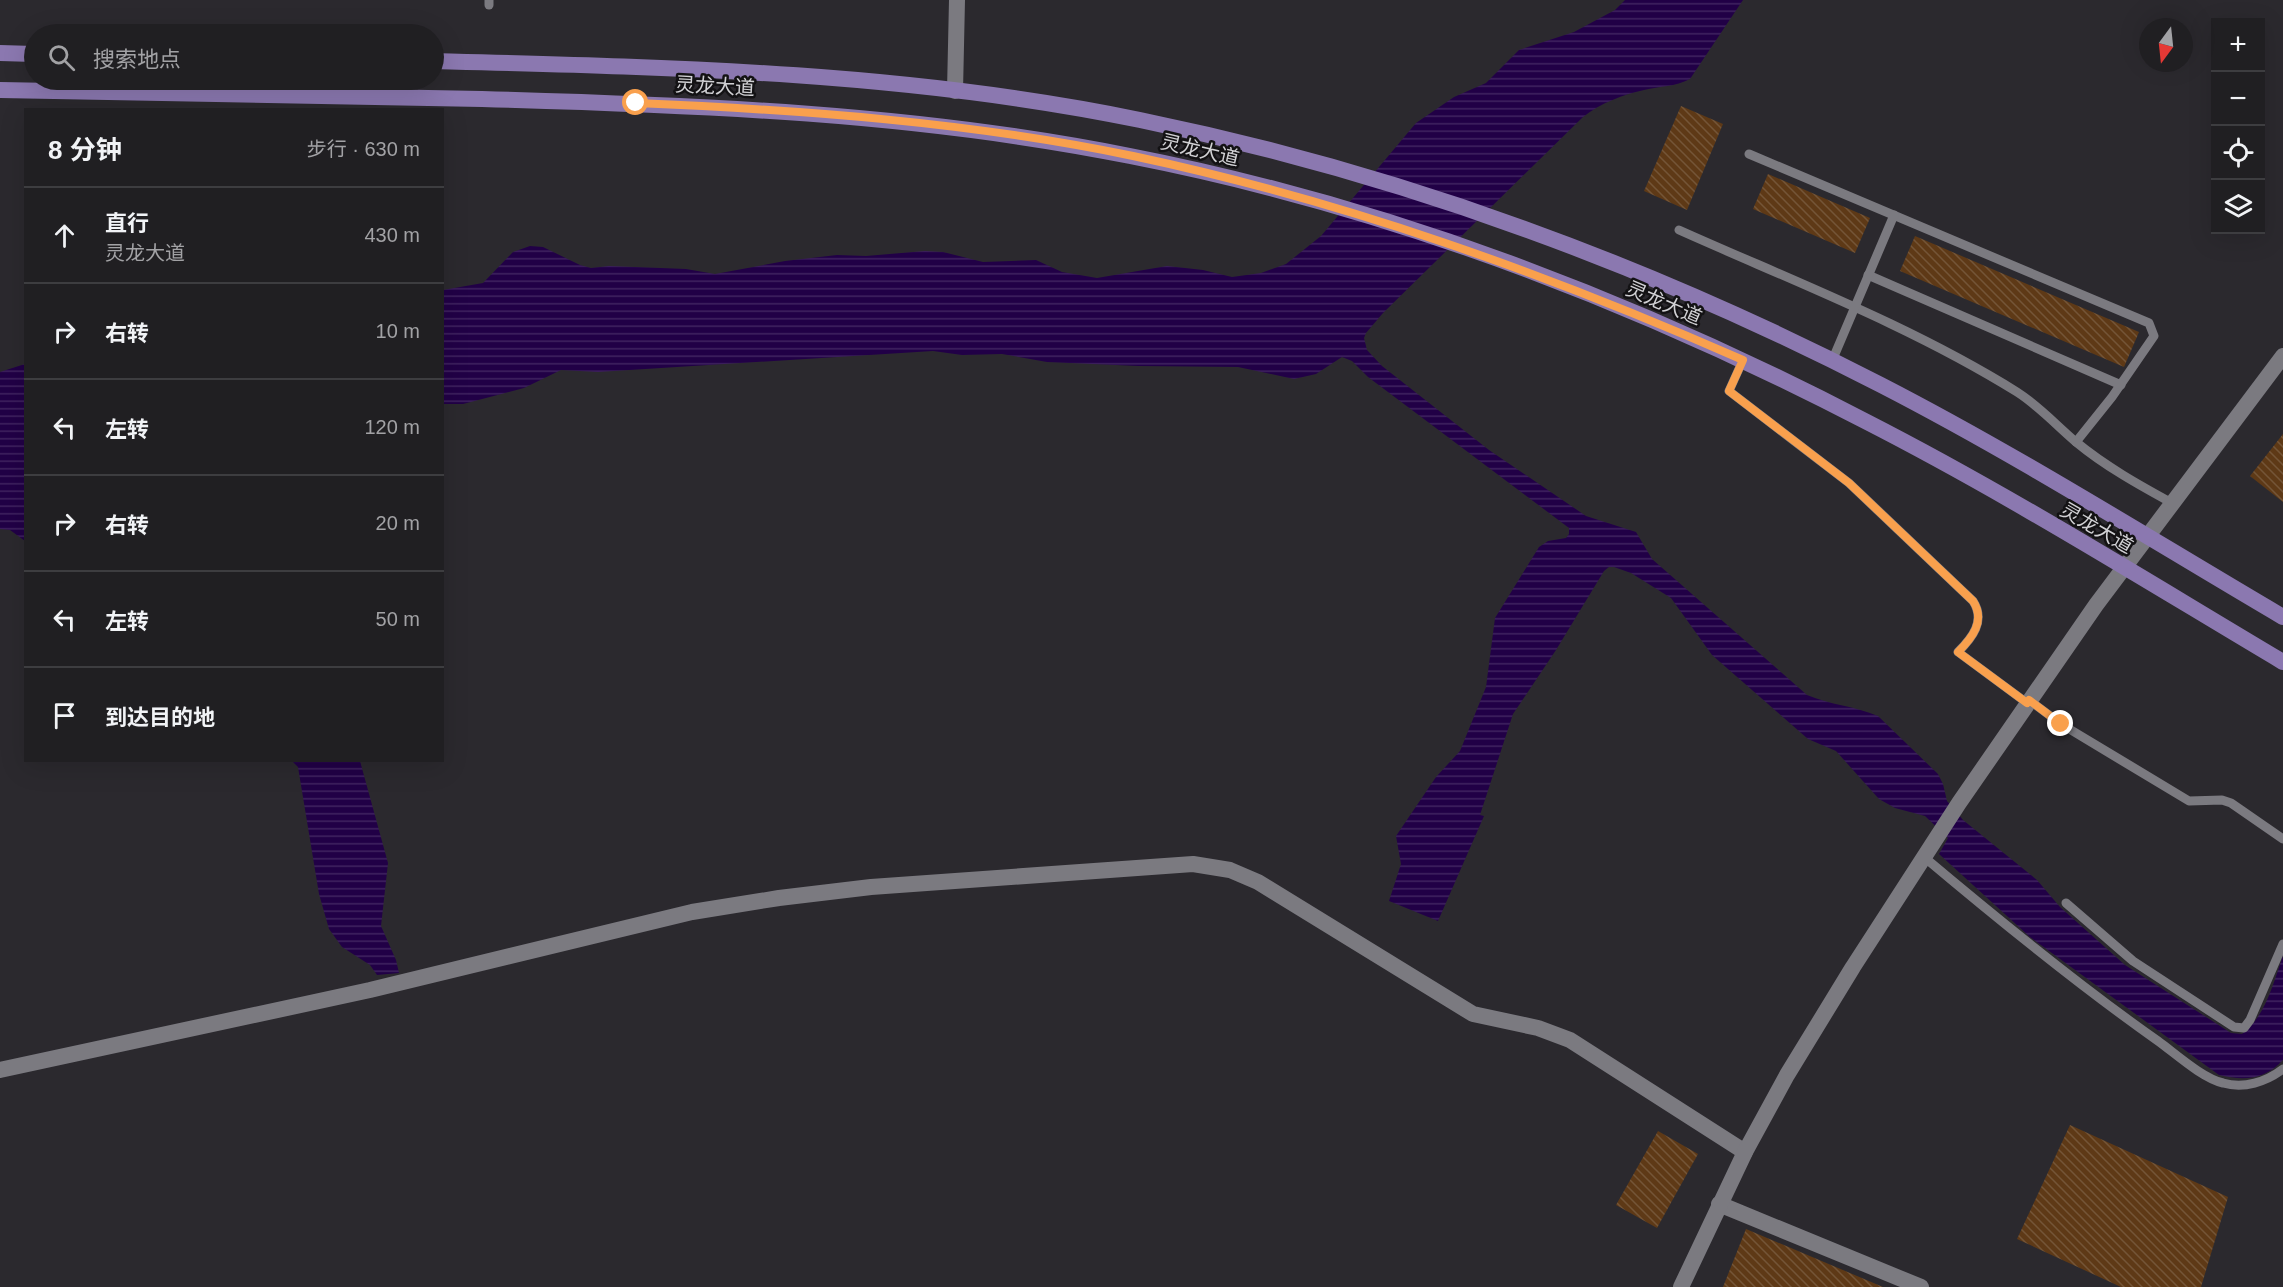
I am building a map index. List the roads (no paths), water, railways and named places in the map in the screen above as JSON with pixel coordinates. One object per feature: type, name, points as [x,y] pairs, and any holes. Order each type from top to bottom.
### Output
[{"type":"main road","points":[[0,53],[24,54]]},
{"type":"main road","name":"灵龙大道","points":[[444,61],[757,71],[884,82],[1137,119],[1258,147],[1346,171],[1497,220],[1672,287],[1766,329],[1967,431],[2283,617]]},
{"type":"main road","name":"灵龙大道","points":[[0,90],[578,102],[777,110],[931,125],[1064,144],[1195,170],[1323,203],[1476,252],[1657,322],[1743,360],[1865,420],[1948,465],[2283,662]]},
{"type":"street","points":[[955,91],[957,0]]},
{"type":"street","points":[[1681,1287],[1744,1152],[1819,1020],[1925,856],[2028,701],[2123,568],[2283,356]]},
{"type":"street","points":[[0,1070],[370,990],[692,912],[779,898],[871,887],[1193,864],[1230,870],[1258,882],[1473,1014],[1538,1028],[1570,1040],[1744,1152]]},
{"type":"street","points":[[1719,1204],[1921,1287]]},
{"type":"lane","points":[[1749,154],[2149,323],[2154,336],[2121,385],[2076,442]]},
{"type":"lane","points":[[1832,361],[1894,215]]},
{"type":"lane","points":[[1679,230],[1933,344],[2018,392],[2057,422],[2076,442],[2122,474],[2172,503]]},
{"type":"lane","points":[[1868,275],[2121,385]]},
{"type":"lane","points":[[1743,360],[1729,391],[1849,483],[1973,601],[1978,613],[1977,626],[1968,643],[1958,652],[2061,724],[2189,801],[2222,800],[2231,803],[2283,839]]},
{"type":"lane","points":[[1925,856],[2013,932],[2131,1022],[2211,1079],[2243,1086],[2268,1078],[2283,1069]]},
{"type":"lane","points":[[2066,903],[2133,961],[2234,1028],[2244,1028],[2250,1020],[2283,944]]}]
